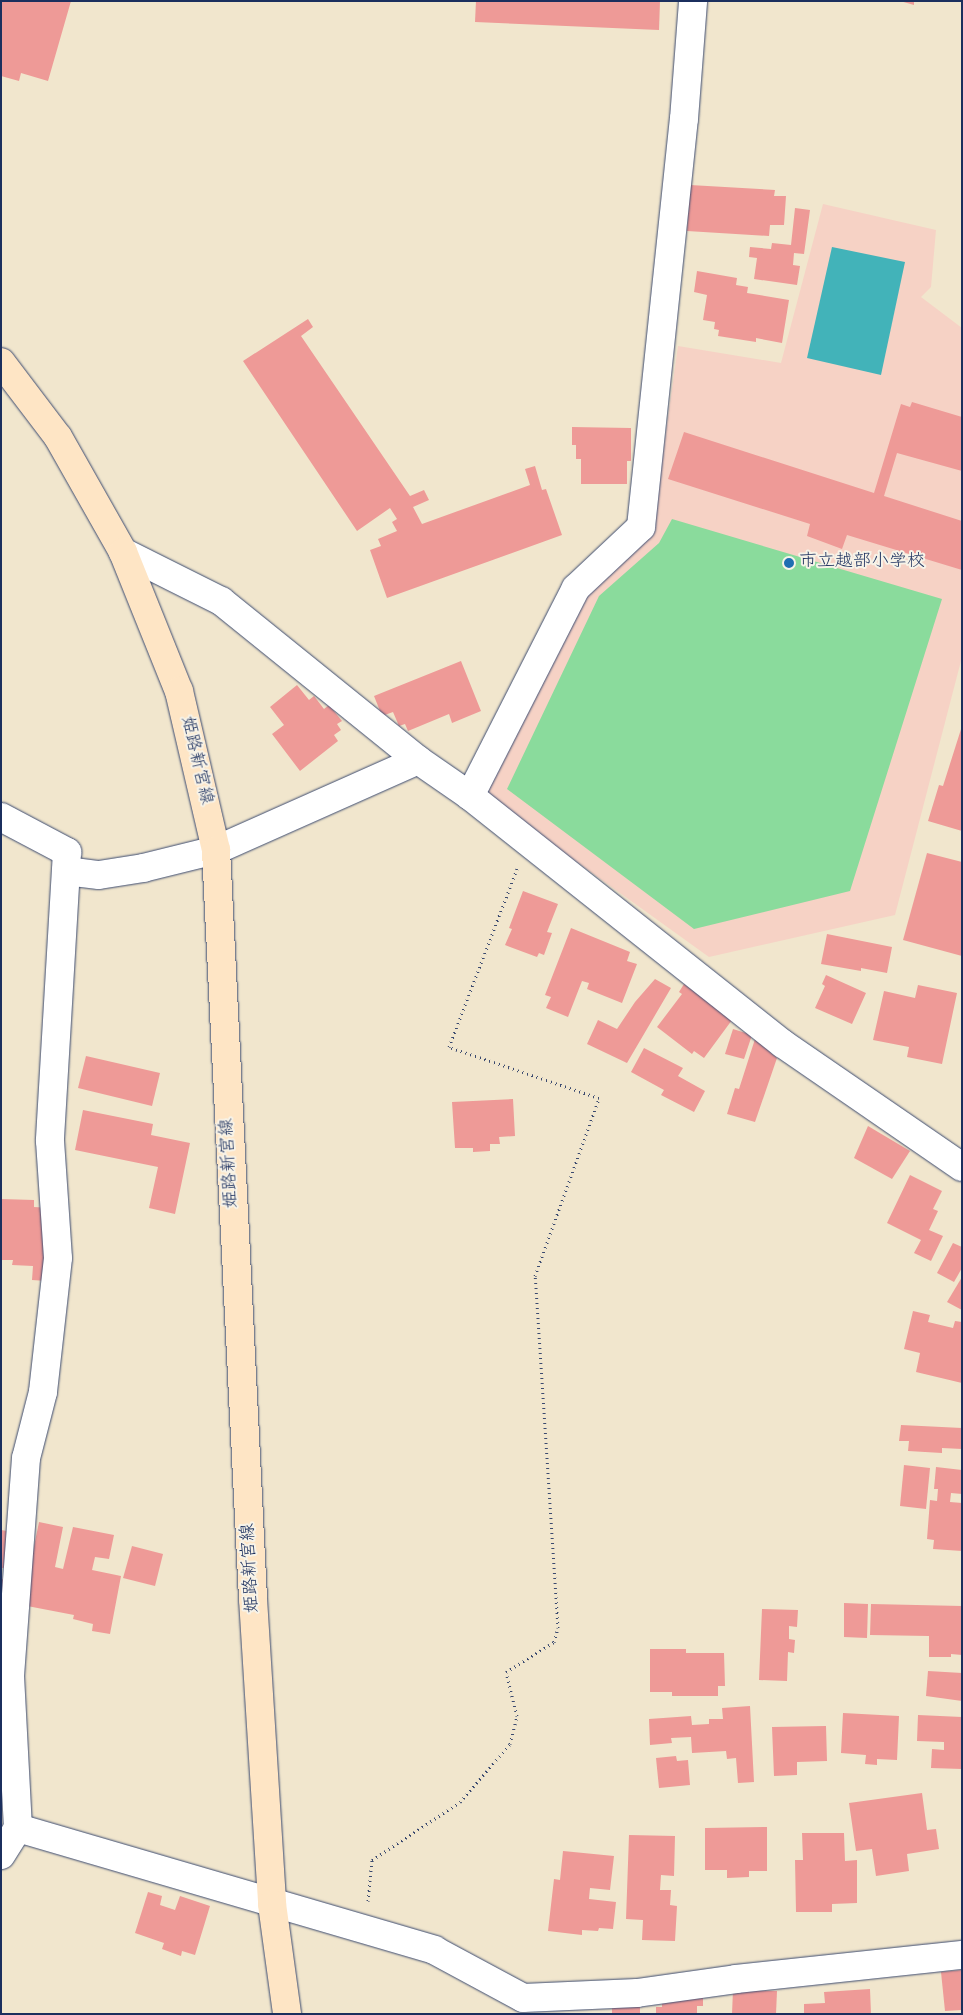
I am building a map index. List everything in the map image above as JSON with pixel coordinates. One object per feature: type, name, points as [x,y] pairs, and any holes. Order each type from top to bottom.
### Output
[{"type":"main road","name":"姫路新宮線","points":[[1,362],[58,437],[123,552],[179,691],[216,850],[253,1599],[272,1904],[288,2014]]},
{"type":"street","points":[[470,796],[576,588],[641,527],[684,119],[692,1]]},
{"type":"street","points":[[123,552],[221,601],[418,760],[470,796],[783,1044],[962,1167]]},
{"type":"street","points":[[66,871],[99,875],[143,868],[216,850],[418,760]]},
{"type":"street","points":[[1,817],[67,852],[50,1141],[58,1258],[43,1392],[26,1458],[10,1676],[18,1828],[1,1855]]},
{"type":"street","points":[[18,1828],[434,1950],[523,1998],[637,1993],[736,1979],[962,1955]]},
{"type":"path","points":[[365,1930],[372,1860],[460,1802],[510,1744],[517,1716],[506,1672],[554,1642],[558,1628],[534,1276],[599,1098],[449,1047],[528,842]]},
{"type":"shaded area","name":"市立越部小学校","points":[[823,204],[936,230],[931,287],[921,297],[962,328],[962,657],[895,915],[709,957],[488,798],[489,778],[579,594],[652,532],[678,346],[781,363]]},
{"type":"green space","points":[[672,519],[942,599],[850,891],[694,929],[507,789],[599,596],[659,543]]},
{"type":"water","points":[[832,247],[905,262],[881,375],[807,358]]},
{"type":"building","points":[[1,1],[71,1],[48,81],[21,73],[19,81],[1,76]]},
{"type":"building","points":[[476,1],[660,1],[659,30],[475,22]]},
{"type":"building","points":[[900,1],[914,1],[914,5]]},
{"type":"building","points":[[690,185],[775,190],[774,196],[786,196],[784,225],[770,225],[769,236],[687,231]]},
{"type":"building","points":[[795,208],[810,210],[804,254],[794,253],[793,265],[800,266],[797,285],[754,279],[757,258],[749,257],[750,247],[771,249],[772,243],[791,245]]},
{"type":"building","points":[[697,271],[737,278],[736,285],[748,287],[747,293],[789,300],[782,343],[756,338],[756,342],[718,336],[719,330],[714,329],[715,322],[703,320],[707,295],[694,292]]},
{"type":"building","points":[[308,319],[313,327],[301,336],[410,496],[424,490],[429,500],[413,507],[422,524],[530,485],[525,469],[535,466],[542,490],[546,489],[562,535],[387,598],[370,550],[381,546],[378,539],[397,531],[392,522],[397,519],[390,508],[357,531],[243,361]]},
{"type":"building","points":[[912,402],[962,417],[962,471],[897,453],[884,496],[962,521],[962,570],[847,535],[842,549],[807,536],[810,524],[668,479],[684,432],[874,493],[901,404],[910,407]]},
{"type":"building","points":[[572,427],[631,428],[631,461],[627,461],[627,484],[581,484],[581,459],[576,459],[576,445],[572,445]]},
{"type":"building","points":[[461,661],[481,711],[452,723],[449,714],[408,731],[405,724],[399,726],[393,712],[382,716],[374,696]]},
{"type":"building","points":[[297,685],[309,700],[314,696],[324,709],[329,705],[342,721],[337,724],[341,730],[334,735],[338,741],[300,771],[272,734],[284,725],[270,707]]},
{"type":"building","points":[[962,726],[962,831],[928,821],[939,785],[943,786]]},
{"type":"building","points":[[927,853],[962,862],[962,956],[903,940]]},
{"type":"building","points":[[523,891],[558,904],[547,932],[552,933],[544,955],[539,953],[537,957],[505,945],[512,929],[509,928]]},
{"type":"building","points":[[571,928],[630,952],[627,961],[637,964],[622,1003],[587,989],[589,983],[582,981],[568,1017],[546,1008],[551,997],[545,995]]},
{"type":"building","points":[[827,934],[892,947],[887,973],[861,968],[861,971],[821,964]]},
{"type":"building","points":[[826,975],[866,993],[852,1024],[815,1008],[825,986],[822,984]]},
{"type":"building","points":[[655,979],[671,988],[627,1063],[587,1044],[598,1020],[617,1029],[635,1002]]},
{"type":"building","points":[[684,984],[732,1020],[704,1058],[694,1051],[692,1054],[657,1027],[682,994],[679,992]]},
{"type":"building","points":[[918,985],[957,993],[942,1064],[907,1057],[909,1047],[873,1040],[884,991],[915,998]]},
{"type":"building","points":[[733,1029],[752,1035],[744,1059],[725,1054]]},
{"type":"building","points":[[755,1039],[777,1058],[755,1122],[727,1114],[735,1088],[739,1089]]},
{"type":"building","points":[[644,1048],[683,1068],[678,1076],[705,1091],[694,1112],[661,1095],[664,1090],[631,1072]]},
{"type":"building","points":[[86,1056],[160,1073],[152,1106],[78,1088]]},
{"type":"building","points":[[513,1099],[515,1136],[499,1137],[500,1144],[490,1144],[490,1151],[473,1152],[473,1148],[455,1148],[452,1102]]},
{"type":"building","points":[[83,1110],[153,1124],[151,1135],[190,1143],[175,1214],[149,1208],[158,1167],[75,1150]]},
{"type":"building","points":[[868,1126],[910,1151],[892,1179],[854,1158]]},
{"type":"building","points":[[910,1175],[942,1191],[933,1209],[938,1211],[929,1230],[943,1236],[931,1261],[914,1253],[921,1240],[887,1223]]},
{"type":"building","points":[[1,1199],[34,1200],[34,1207],[50,1208],[47,1281],[32,1280],[33,1266],[12,1265],[13,1260],[1,1260]]},
{"type":"building","points":[[953,1243],[962,1247],[962,1268],[954,1282],[937,1273]]},
{"type":"building","points":[[962,1277],[962,1310],[947,1302]]},
{"type":"building","points":[[913,1311],[930,1315],[928,1322],[953,1328],[955,1321],[962,1322],[962,1383],[916,1372],[920,1353],[904,1349]]},
{"type":"building","points":[[901,1425],[962,1428],[962,1449],[942,1448],[942,1453],[908,1451],[909,1441],[899,1441]]},
{"type":"building","points":[[904,1465],[930,1468],[926,1509],[900,1506]]},
{"type":"building","points":[[936,1467],[962,1470],[962,1494],[951,1493],[950,1502],[962,1503],[962,1551],[933,1549],[934,1540],[927,1539],[930,1500],[937,1501],[938,1489],[934,1489]]},
{"type":"building","points":[[39,1522],[63,1527],[55,1567],[63,1569],[73,1527],[114,1535],[109,1559],[95,1557],[92,1570],[121,1576],[110,1634],[92,1631],[93,1624],[73,1619],[74,1615],[22,1605]]},
{"type":"building","points":[[1,1530],[7,1531],[6,1568],[1,1568]]},
{"type":"building","points":[[132,1546],[163,1554],[155,1586],[123,1578]]},
{"type":"building","points":[[1,1579],[10,1580],[6,1607],[1,1606]]},
{"type":"building","points":[[844,1603],[868,1604],[867,1638],[844,1637]]},
{"type":"building","points":[[871,1604],[962,1606],[962,1655],[951,1654],[951,1657],[929,1657],[929,1636],[870,1635]]},
{"type":"building","points":[[762,1609],[798,1610],[797,1627],[789,1626],[789,1639],[795,1640],[794,1653],[788,1652],[787,1681],[759,1680]]},
{"type":"building","points":[[650,1649],[686,1649],[686,1653],[724,1653],[725,1686],[718,1686],[718,1696],[672,1696],[672,1692],[650,1692]]},
{"type":"building","points":[[928,1671],[962,1673],[962,1701],[926,1696]]},
{"type":"building","points":[[750,1706],[754,1782],[738,1783],[736,1758],[727,1759],[726,1751],[692,1753],[691,1737],[671,1738],[672,1743],[650,1745],[649,1719],[691,1716],[692,1725],[709,1724],[709,1719],[723,1719],[722,1708]]},
{"type":"building","points":[[843,1713],[899,1716],[897,1760],[877,1759],[877,1765],[865,1764],[866,1755],[841,1753]]},
{"type":"building","points":[[918,1715],[962,1717],[962,1769],[931,1768],[932,1749],[944,1750],[944,1742],[917,1741]]},
{"type":"building","points":[[826,1726],[827,1761],[797,1762],[797,1775],[774,1776],[772,1727]]},
{"type":"building","points":[[676,1756],[677,1761],[688,1760],[690,1785],[659,1788],[656,1758]]},
{"type":"building","points":[[922,1793],[927,1830],[936,1829],[939,1849],[907,1854],[909,1871],[876,1876],[872,1849],[856,1851],[849,1803]]},
{"type":"building","points":[[767,1827],[767,1871],[749,1871],[749,1877],[727,1878],[727,1870],[705,1870],[705,1828]]},
{"type":"building","points":[[802,1833],[844,1833],[845,1861],[857,1860],[857,1903],[832,1904],[832,1912],[796,1912],[795,1860],[803,1860]]},
{"type":"building","points":[[629,1835],[675,1836],[674,1876],[661,1875],[660,1890],[671,1890],[670,1905],[677,1906],[675,1941],[642,1940],[643,1920],[626,1919]]},
{"type":"building","points":[[563,1851],[614,1856],[610,1890],[590,1888],[589,1899],[616,1902],[613,1929],[599,1928],[598,1931],[582,1930],[582,1935],[548,1931],[554,1879],[560,1880]]},
{"type":"building","points":[[148,1892],[162,1896],[160,1905],[175,1910],[180,1896],[210,1906],[195,1955],[182,1951],[181,1956],[162,1949],[164,1943],[135,1933]]},
{"type":"building","points":[[962,1970],[962,2010],[945,2011],[941,1972]]},
{"type":"building","points":[[870,1989],[871,2014],[804,2014],[804,2004],[825,2003],[824,1992]]},
{"type":"building","points":[[733,1990],[777,1991],[776,2014],[732,2014]]},
{"type":"building","points":[[703,1998],[703,2006],[697,2006],[697,2014],[656,2014],[656,2007],[662,2007],[662,1999]]},
{"type":"building","points":[[612,2002],[640,2003],[640,2014],[612,2014]]},
{"type":"place","name":"市立越部小学校","points":[[789,563]]}]
